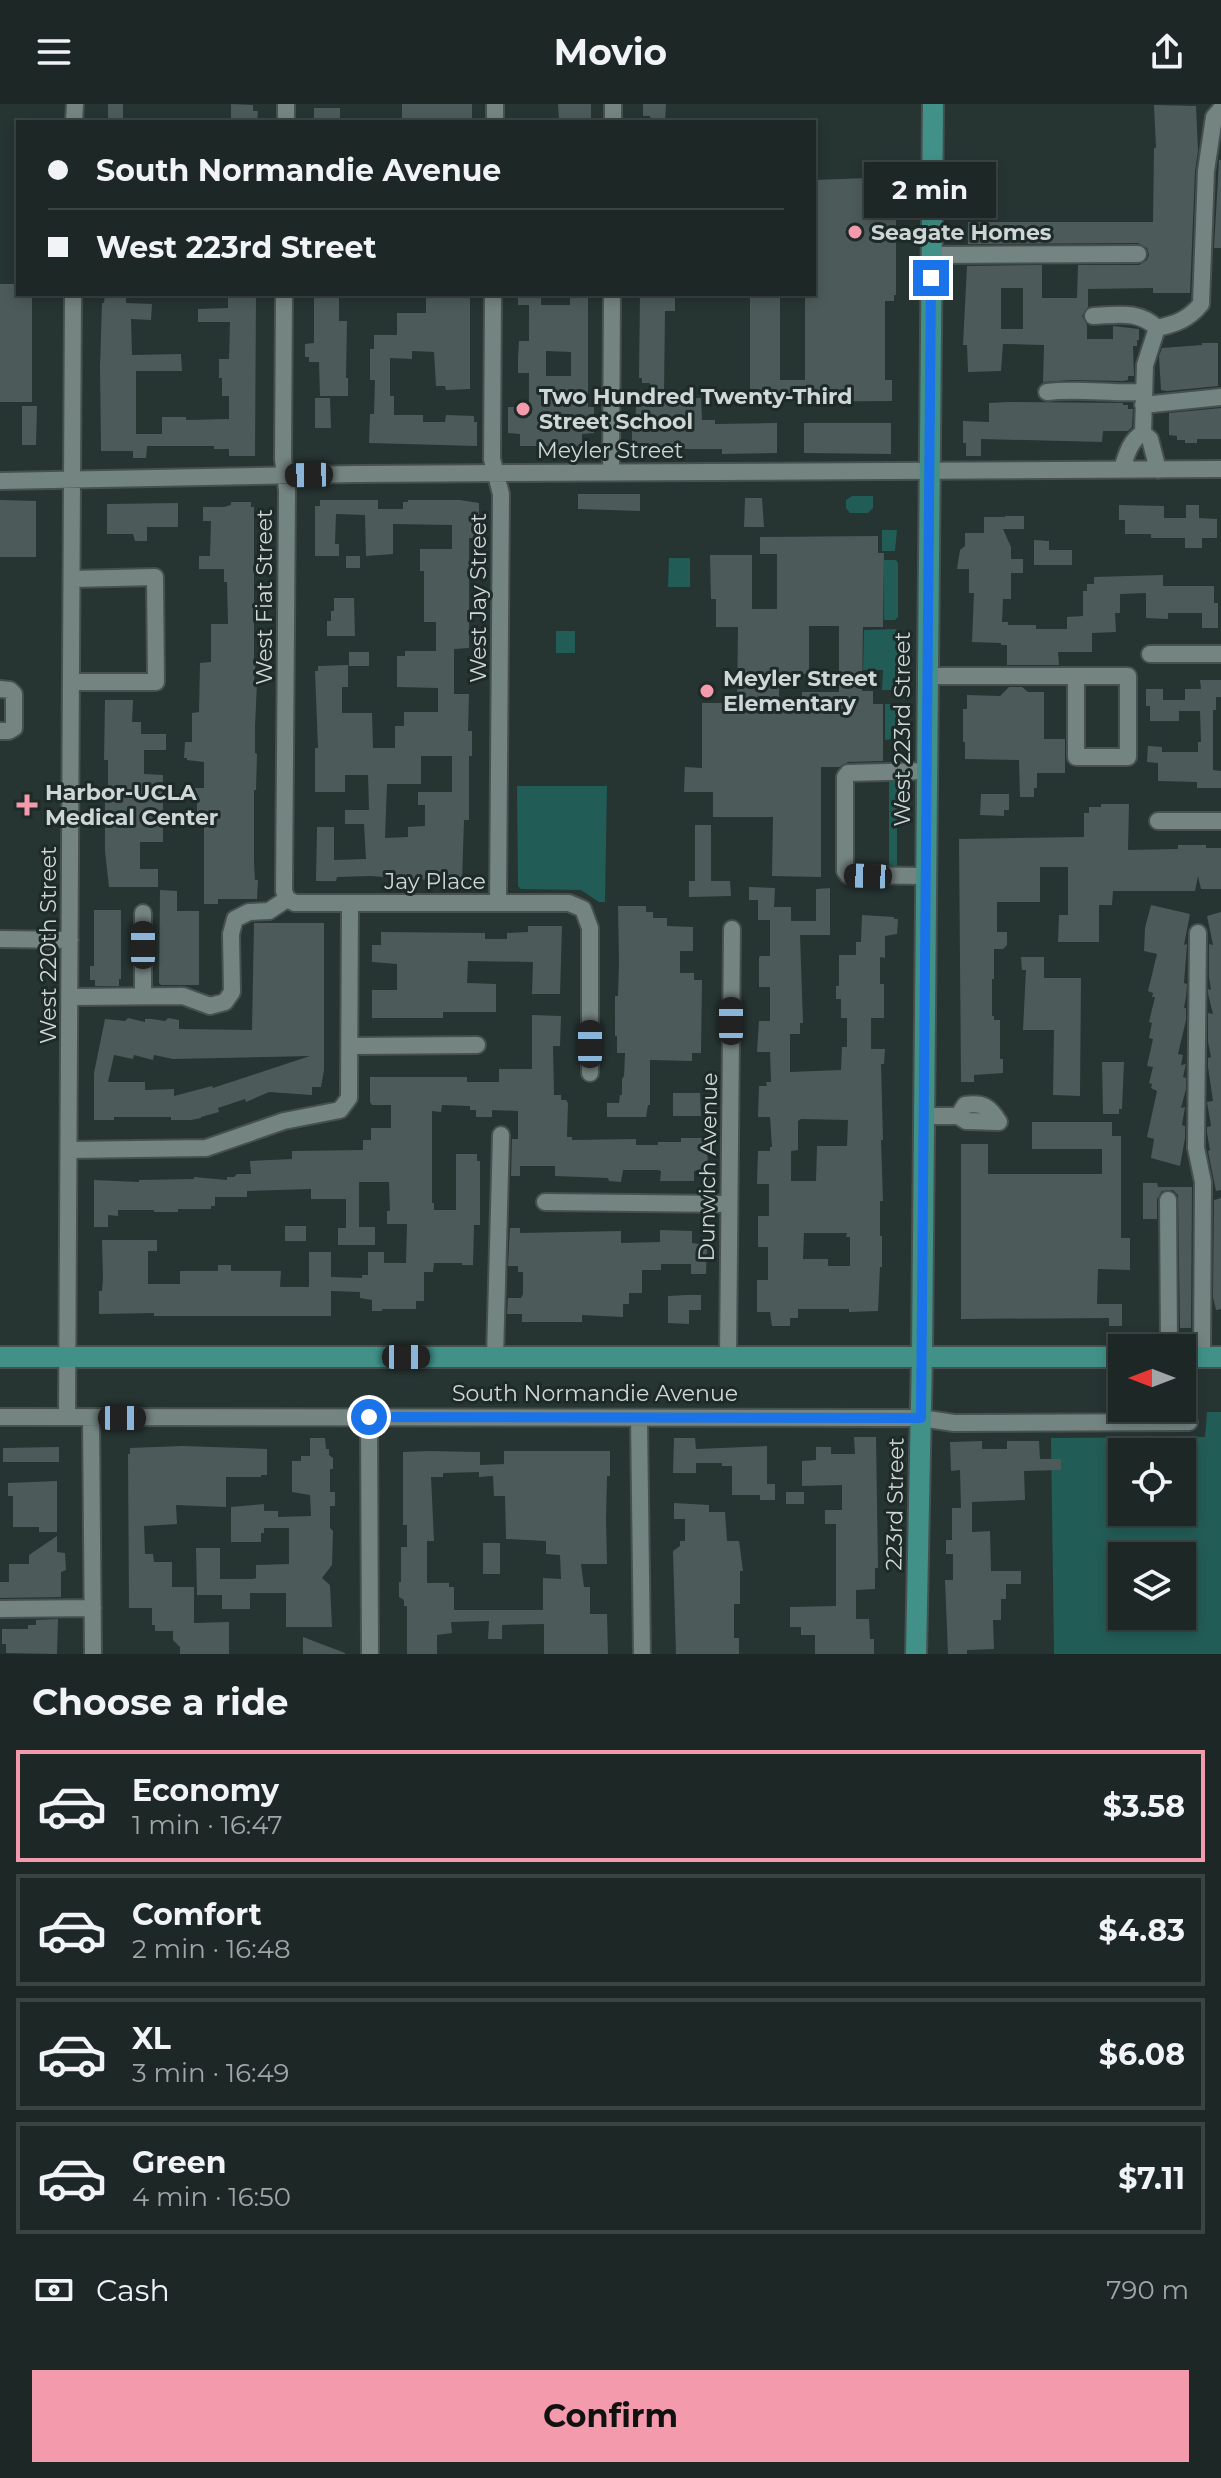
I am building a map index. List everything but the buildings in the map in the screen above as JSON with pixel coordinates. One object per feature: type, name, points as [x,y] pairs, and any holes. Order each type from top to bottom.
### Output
[{"type":"main road","name":"West 223rd Street","points":[[922,1355],[933,104]]},
{"type":"main road","name":"223rd Street","points":[[916,1654],[922,1355]]},
{"type":"main road","name":"South Normandie Avenue","points":[[0,1357],[1108,1357]]},
{"type":"street","points":[[1157,328],[1182,322],[1201,304],[1206,171],[1214,117],[1221,109]]},
{"type":"street","points":[[931,255],[1138,254]]},
{"type":"street","name":"West 220th Street","points":[[67,1417],[73,296]]},
{"type":"street","name":"West Fiat Street","points":[[284,296],[287,491],[284,891],[287,899]]},
{"type":"street","name":"West Jay Street","points":[[493,296],[492,459],[501,494],[498,903]]},
{"type":"street","points":[[611,472],[612,296]]},
{"type":"street","points":[[1093,316],[1139,316],[1157,328]]},
{"type":"street","points":[[1143,433],[1145,365],[1157,328]]},
{"type":"street","points":[[1047,392],[1070,389],[1144,399],[1221,397]]},
{"type":"street","points":[[1122,469],[1131,446],[1143,433]]},
{"type":"street","points":[[1143,433],[1150,439],[1158,470]]},
{"type":"street","name":"Meyler Street","points":[[0,481],[285,475],[1221,469]]},
{"type":"street","points":[[72,579],[155,577],[156,682],[72,682]]},
{"type":"street","points":[[1150,654],[1221,654]]},
{"type":"street","points":[[927,676],[1076,676],[1128,676],[1128,757],[1076,757],[1076,676]]},
{"type":"street","points":[[0,689],[10,690],[14,694],[14,728],[0,731]]},
{"type":"street","points":[[925,876],[848,875],[845,871],[845,777],[848,773],[926,771]]},
{"type":"street","points":[[1158,821],[1221,821]]},
{"type":"street","points":[[70,997],[183,996],[210,1006],[225,1002],[232,992],[231,934],[235,919],[249,912],[269,911],[287,899]]},
{"type":"street","name":"Jay Place","points":[[287,899],[295,903],[569,903],[583,909],[590,928],[590,1073]]},
{"type":"street","points":[[69,1150],[206,1148],[284,1121],[340,1110],[349,1098],[350,903]]},
{"type":"street","points":[[143,913],[143,996]]},
{"type":"street","name":"Dunwich Avenue","points":[[728,1357],[732,929]]},
{"type":"street","points":[[1198,933],[1196,1148],[1203,1182],[1202,1357]]},
{"type":"street","points":[[0,939],[70,940]]},
{"type":"street","points":[[351,1046],[477,1045]]},
{"type":"street","points":[[924,1116],[958,1116]]},
{"type":"street","points":[[495,1357],[501,1135]]},
{"type":"street","points":[[1168,1200],[1169,1334]]},
{"type":"street","points":[[545,1202],[729,1204]]},
{"type":"street","name":"South Normandie Avenue","points":[[0,1417],[921,1418],[954,1423],[1189,1422]]},
{"type":"street","points":[[369,1417],[370,1654]]},
{"type":"street","points":[[91,1418],[93,1654]]},
{"type":"street","points":[[639,1418],[642,1654]]},
{"type":"street","points":[[0,1609],[93,1608]]},
{"type":"shaded area","points":[[852,496],[873,496],[873,508],[868,513],[850,513],[846,500]]},
{"type":"shaded area","points":[[882,530],[897,530],[895,551],[882,551]]},
{"type":"shaded area","points":[[669,558],[690,558],[690,587],[668,587]]},
{"type":"shaded area","points":[[884,560],[896,560],[898,563],[898,617],[895,620],[884,620]]},
{"type":"shaded area","points":[[896,629],[899,685],[893,690],[882,690],[883,670],[863,670],[864,630]]},
{"type":"shaded area","points":[[556,631],[575,631],[575,653],[556,653]]},
{"type":"shaded area","points":[[885,704],[897,704],[899,707],[898,738],[885,740]]},
{"type":"shaded area","points":[[889,778],[897,779],[897,868],[889,868]]},
{"type":"shaded area","points":[[517,786],[607,786],[605,902],[599,902],[581,890],[521,889],[518,886]]},
{"type":"shaded area","points":[[1207,1412],[1221,1412],[1221,1654],[1054,1654],[1051,1438],[1205,1437]]},
{"type":"place","name":"Seagate Homes","points":[[855,232]]},
{"type":"place","name":"Two Hundred Twenty-Third Street School","points":[[523,409]]},
{"type":"place","name":"Meyler Street Elementary","points":[[707,691]]},
{"type":"place","name":"Harbor-UCLA Medical Center","points":[[27,805]]},
{"type":"route","points":[[369,1417],[921,1418],[931,278]]}]
